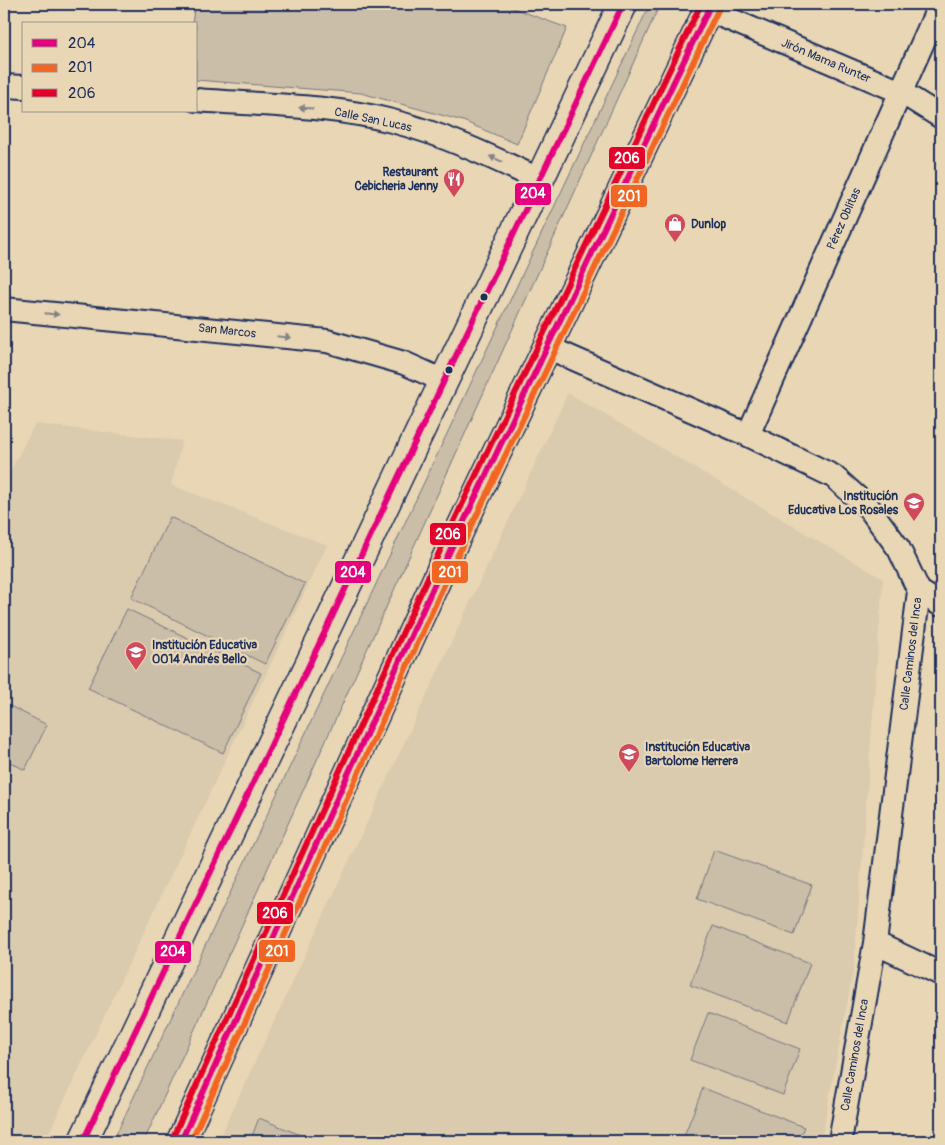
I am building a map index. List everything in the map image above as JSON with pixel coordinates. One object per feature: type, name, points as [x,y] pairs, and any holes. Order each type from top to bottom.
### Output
[{"type":"main road","points":[[83,1141],[623,4]]},
{"type":"main road","points":[[181,1141],[442,568],[710,7]]},
{"type":"street","name":"Pérez Oblitas","points":[[748,435],[940,4]]},
{"type":"street","name":"Jirón Mama Runter","points":[[710,7],[901,92],[941,117]]},
{"type":"street","points":[[4,86],[22,87]]},
{"type":"street","name":"Calle San Lucas","points":[[198,100],[322,110],[391,121],[434,134],[540,180]]},
{"type":"street","name":"San Marcos","points":[[4,309],[327,342],[404,363],[444,381]]},
{"type":"street","name":"Calle Caminos del Inca","points":[[547,347],[748,435],[833,476],[869,508],[899,549],[919,591],[875,942],[846,1139]]},
{"type":"street","points":[[919,591],[941,605]]},
{"type":"street","points":[[875,942],[941,974]]},
{"type":"shaded area","points":[[195,4],[502,4],[567,28],[517,144],[463,121],[361,93],[198,80],[198,22],[192,22]]},
{"type":"shaded area","points":[[650,4],[660,4],[144,1141],[113,1141]]},
{"type":"shaded area","name":"Institución Educativa Bartolome Herrera","points":[[568,393],[883,579],[854,967],[821,1141],[218,1141]]},
{"type":"shaded area","name":"Institución Educativa 0014 Andrés Bello","points":[[35,424],[182,441],[171,485],[327,545],[45,1141],[4,1141],[4,483]]},
{"type":"shaded area","points":[[170,517],[305,584],[265,664],[131,598]]},
{"type":"shaded area","points":[[127,609],[261,673],[223,753],[88,688]]},
{"type":"shaded area","points":[[4,703],[47,725],[25,770],[4,759]]},
{"type":"shaded area","points":[[714,850],[812,885],[794,935],[697,899]]},
{"type":"shaded area","points":[[713,926],[810,963],[788,1022],[690,985]]},
{"type":"shaded area","points":[[708,1013],[800,1049],[783,1095],[690,1060]]},
{"type":"shaded area","points":[[703,1088],[804,1127],[798,1141],[682,1141]]},
{"type":"shaded area","points":[[259,1118],[315,1141],[250,1141]]},
{"type":"transit line","name":"204","points":[[83,1141],[623,4]]},
{"type":"transit line","name":"206","points":[[173,1137],[438,555],[701,4]]},
{"type":"transit line","name":"204","points":[[181,1141],[446,559],[711,4]]},
{"type":"transit line","name":"201","points":[[191,1141],[454,563],[719,8]]},
{"type":"place","name":"Restaurant Cebicheria Jenny","points":[[454,198]]},
{"type":"place","name":"Dunlop","points":[[675,243]]},
{"type":"place","name":"Institución Educativa Los Rosales","points":[[914,522]]},
{"type":"place","name":"Institución Educativa 0014 Andrés Bello","points":[[136,671]]},
{"type":"place","name":"Institución Educativa Bartolome Herrera","points":[[629,773]]}]
